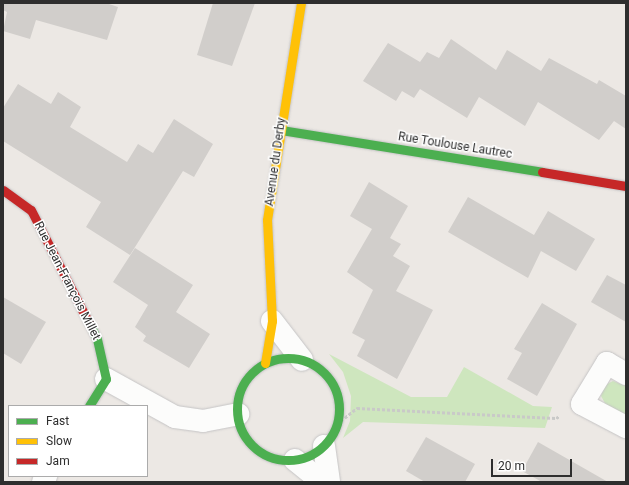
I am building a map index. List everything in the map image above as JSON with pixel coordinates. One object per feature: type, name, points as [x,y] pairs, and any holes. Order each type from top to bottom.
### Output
[{"type":"street","name":"Avenue du Derby","points":[[265,363],[272,321],[267,220],[301,3]]},
{"type":"street","name":"Rue Toulouse Lautrec","points":[[281,130],[626,186]]},
{"type":"street","name":"Rue Jean-François Millet","points":[[3,190],[31,210],[97,340],[106,379]]},
{"type":"street","points":[[272,321],[302,360],[328,378],[336,392],[339,408],[337,424],[324,446],[310,455],[295,460],[265,455],[253,446],[244,434],[238,414],[241,391],[248,378],[265,363],[286,358],[302,360]]},
{"type":"street","points":[[626,374],[607,363],[582,404],[626,427]]},
{"type":"street","points":[[90,405],[106,379],[175,417],[203,421],[238,414]]},
{"type":"street","points":[[324,446],[329,482]]},
{"type":"street","points":[[295,460],[322,482]]},
{"type":"path","points":[[337,424],[357,408],[556,418],[582,404]]},
{"type":"green space","points":[[329,354],[411,397],[447,397],[464,367],[533,406],[552,407],[545,428],[363,422],[343,438],[350,421],[351,396],[343,372]]},
{"type":"green space","points":[[613,381],[626,386],[626,417],[606,405],[601,396],[605,385]]},
{"type":"building","points":[[3,3],[106,3],[118,7],[107,40],[36,20],[30,39],[3,31],[7,12],[3,10]]},
{"type":"building","points":[[213,3],[255,3],[232,66],[197,55]]},
{"type":"building","points":[[451,39],[496,70],[507,50],[541,71],[549,58],[597,84],[599,80],[626,96],[626,129],[614,121],[599,140],[538,102],[525,126],[479,97],[467,118],[420,89],[414,98],[402,91],[396,101],[363,81],[388,43],[420,62],[427,52],[439,58]]},
{"type":"building","points":[[18,84],[51,104],[58,92],[81,107],[70,127],[127,162],[138,144],[153,153],[174,119],[213,144],[194,177],[183,171],[130,255],[86,227],[101,202],[3,141],[3,108]]},
{"type":"building","points":[[369,182],[408,206],[390,238],[401,244],[393,256],[410,266],[396,291],[433,310],[397,379],[357,356],[365,340],[352,333],[373,290],[347,272],[372,229],[350,216]]},
{"type":"building","points":[[468,197],[534,235],[548,211],[595,239],[576,271],[541,251],[528,278],[448,232]]},
{"type":"building","points":[[135,248],[193,285],[176,312],[210,334],[189,368],[143,341],[146,336],[135,327],[148,305],[113,282]]},
{"type":"building","points":[[607,275],[626,285],[626,322],[591,302]]},
{"type":"building","points":[[3,297],[46,322],[21,364],[3,353]]},
{"type":"building","points":[[542,303],[577,324],[537,396],[507,379],[522,353],[514,349]]},
{"type":"building","points":[[426,437],[475,464],[465,482],[425,482],[406,471]]},
{"type":"building","points":[[538,442],[608,482],[542,482],[522,471]]},
{"type":"traffic: fast","points":[[281,130],[542,172]]},
{"type":"traffic: fast","points":[[90,405],[106,379],[97,339],[91,327]]},
{"type":"traffic: fast","points":[[288,358],[307,362],[324,373],[335,390],[339,409],[335,428],[324,445],[307,456],[288,460],[269,456],[252,445],[241,428],[237,409],[241,390],[252,373],[269,362],[288,358]]},
{"type":"traffic: slow","points":[[265,363],[272,321],[267,220],[301,3]]},
{"type":"traffic: jam","points":[[542,172],[626,186]]},
{"type":"traffic: jam","points":[[3,190],[31,210],[91,327]]}]
